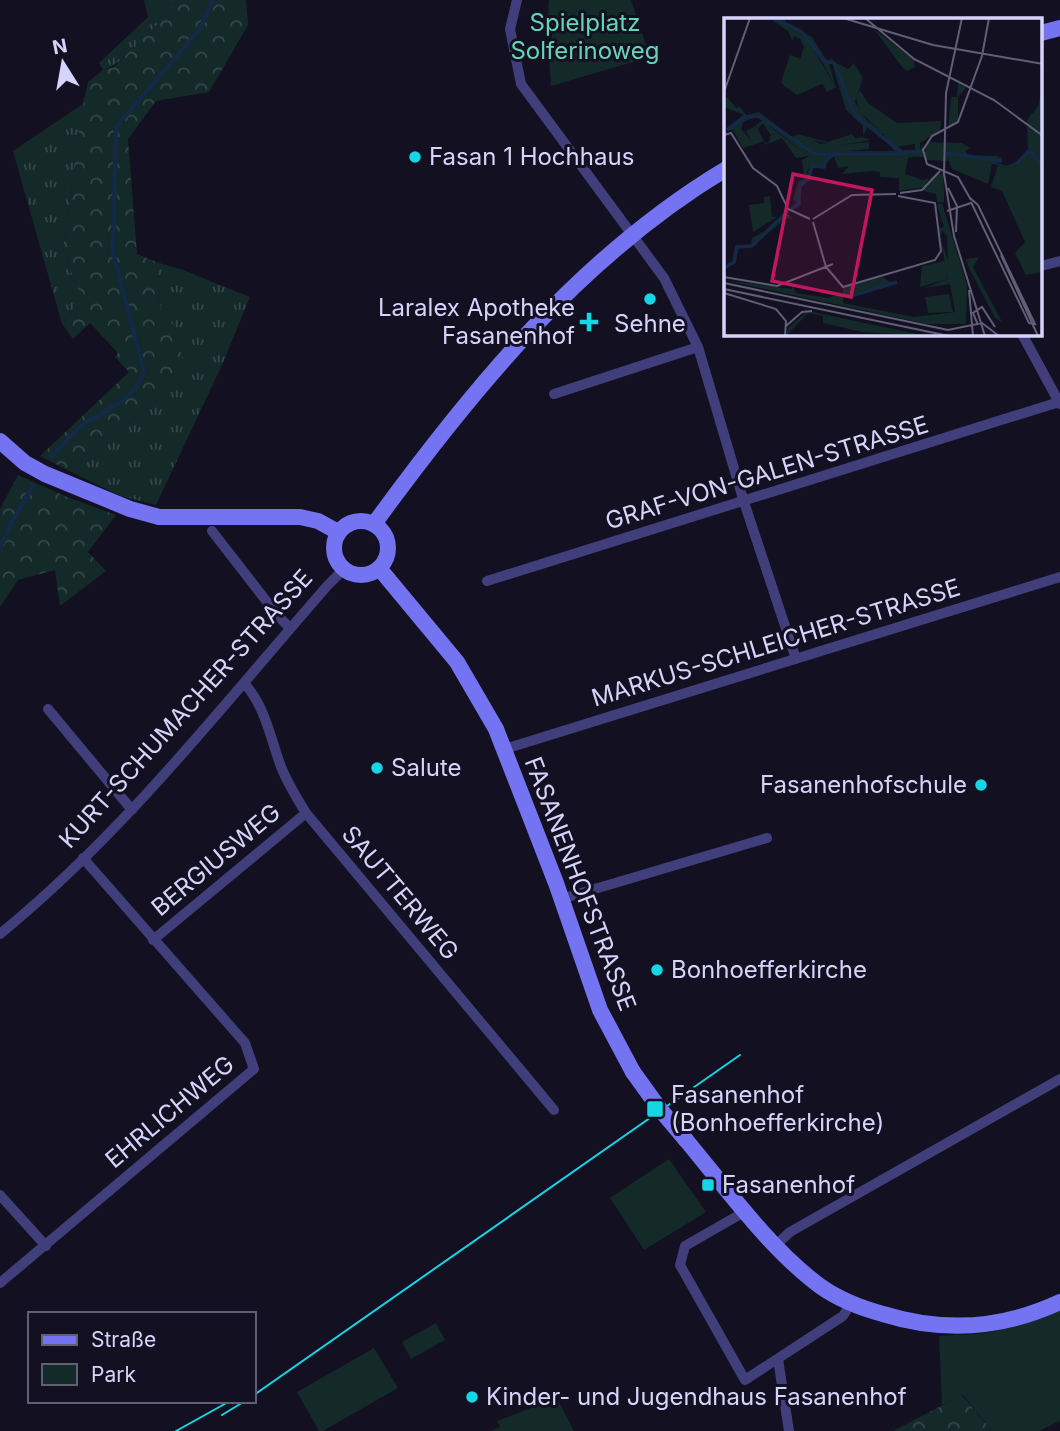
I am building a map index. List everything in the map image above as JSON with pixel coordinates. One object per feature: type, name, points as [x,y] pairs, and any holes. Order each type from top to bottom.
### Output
[{"type":"street","points":[[517,0],[510,29],[521,84],[664,278],[698,348],[744,502],[796,659]]},
{"type":"street","points":[[1042,33],[1060,28]]},
{"type":"street","points":[[374,524],[497,367],[539,320],[632,234],[724,170]]},
{"type":"street","points":[[1042,266],[1060,261]]},
{"type":"street","points":[[1023,336],[1059,403]]},
{"type":"street","points":[[554,394],[698,348]]},
{"type":"street","name":"GRAF-VON-GALEN-STRASSE","points":[[487,581],[1059,403]]},
{"type":"street","points":[[0,441],[24,463],[46,474],[130,509],[159,517],[300,517],[318,521],[338,532]]},
{"type":"street","points":[[359,520],[374,524],[386,536],[388,545],[388,553],[379,568],[362,575],[344,569],[333,548],[338,532],[351,522],[359,520]]},
{"type":"street","points":[[212,531],[290,628]]},
{"type":"street","name":"FASANENHOFSTRASSE","points":[[379,568],[457,662],[479,696],[505,749],[600,1010],[633,1072],[659,1108],[776,1245],[820,1286],[851,1303],[903,1320],[965,1327],[1017,1319],[1060,1302]]},
{"type":"street","name":"KURT-SCHUMACHER-STRASSE","points":[[0,934],[132,810],[344,569]]},
{"type":"street","name":"MARKUS-SCHLEICHER-STRASSE","points":[[505,749],[1060,578]]},
{"type":"street","name":"SAUTTERWEG","points":[[245,684],[255,695],[263,711],[281,767],[306,813],[554,1110]]},
{"type":"street","points":[[48,709],[132,810]]},
{"type":"street","name":"BERGIUSWEG","points":[[153,940],[306,813]]},
{"type":"street","points":[[561,900],[767,838]]},
{"type":"street","name":"EHRLICHWEG","points":[[0,1283],[254,1069],[245,1043],[83,858]]},
{"type":"street","points":[[776,1245],[790,1232],[1060,1079]]},
{"type":"street","points":[[0,1195],[46,1246]]},
{"type":"street","points":[[746,1211],[685,1247],[680,1265],[745,1380],[843,1316],[851,1303]]},
{"type":"street","points":[[778,1359],[789,1431]]},
{"type":"green space","points":[[144,0],[178,0],[133,50],[103,70],[99,63],[148,17]]},
{"type":"green space","points":[[178,0],[246,0],[248,25],[209,92],[156,101],[128,139],[137,254],[156,262],[161,311],[178,331],[184,369],[162,398],[79,459],[69,471],[40,456],[129,372],[115,357],[118,353],[90,323],[73,339],[62,324],[81,298],[63,248],[88,82],[103,70],[114,67]]},
{"type":"green space","name":"Spielplatz Solferinoweg","points":[[549,0],[631,0],[650,57],[551,86],[547,28]]},
{"type":"green space","points":[[83,104],[63,248],[81,298],[62,324],[13,151]]},
{"type":"green space","points":[[156,262],[250,297],[222,365],[156,505],[121,496],[69,471],[79,459],[162,398],[178,331],[161,311]]},
{"type":"green space","points":[[18,475],[116,515],[88,552],[106,571],[60,606],[55,570],[18,580],[0,607],[0,509]]},
{"type":"green space","points":[[669,1159],[706,1212],[644,1250],[610,1198]]},
{"type":"green space","points":[[1060,1309],[1060,1421],[1039,1431],[992,1431],[963,1395],[942,1405],[939,1336],[986,1333]]},
{"type":"green space","points":[[436,1323],[445,1340],[411,1359],[402,1342]]},
{"type":"green space","points":[[374,1348],[398,1388],[319,1431],[297,1392]]},
{"type":"green space","points":[[962,1395],[992,1431],[893,1431]]},
{"type":"green space","points":[[557,1398],[574,1431],[490,1431],[500,1427],[497,1421]]},
{"type":"waterway","points":[[51,457],[82,425],[129,396],[144,371],[113,253],[116,127],[200,29],[213,0]]},
{"type":"waterway","points":[[0,549],[10,525],[33,486]]},
{"type":"tram line","points":[[256,1394],[740,1055]]},
{"type":"tram line","points":[[176,1431],[226,1403]]},
{"type":"tram line","points":[[222,1415],[242,1403]]},
{"type":"place","name":"Fasan 1 Hochhaus","points":[[415,157]]},
{"type":"place","name":"Sehne","points":[[650,299]]},
{"type":"place","name":"Laralex Apotheke Fasanenhof","points":[[589,322]]},
{"type":"place","name":"Salute","points":[[377,768]]},
{"type":"place","name":"Fasanenhofschule","points":[[981,785]]},
{"type":"place","name":"Bonhoefferkirche","points":[[657,970]]},
{"type":"place","name":"Fasanenhof (Bonhoefferkirche)","points":[[655,1109]]},
{"type":"place","name":"Fasanenhof","points":[[708,1185]]},
{"type":"place","name":"Kinder- und Jugendhaus Fasanenhof","points":[[472,1397]]}]
